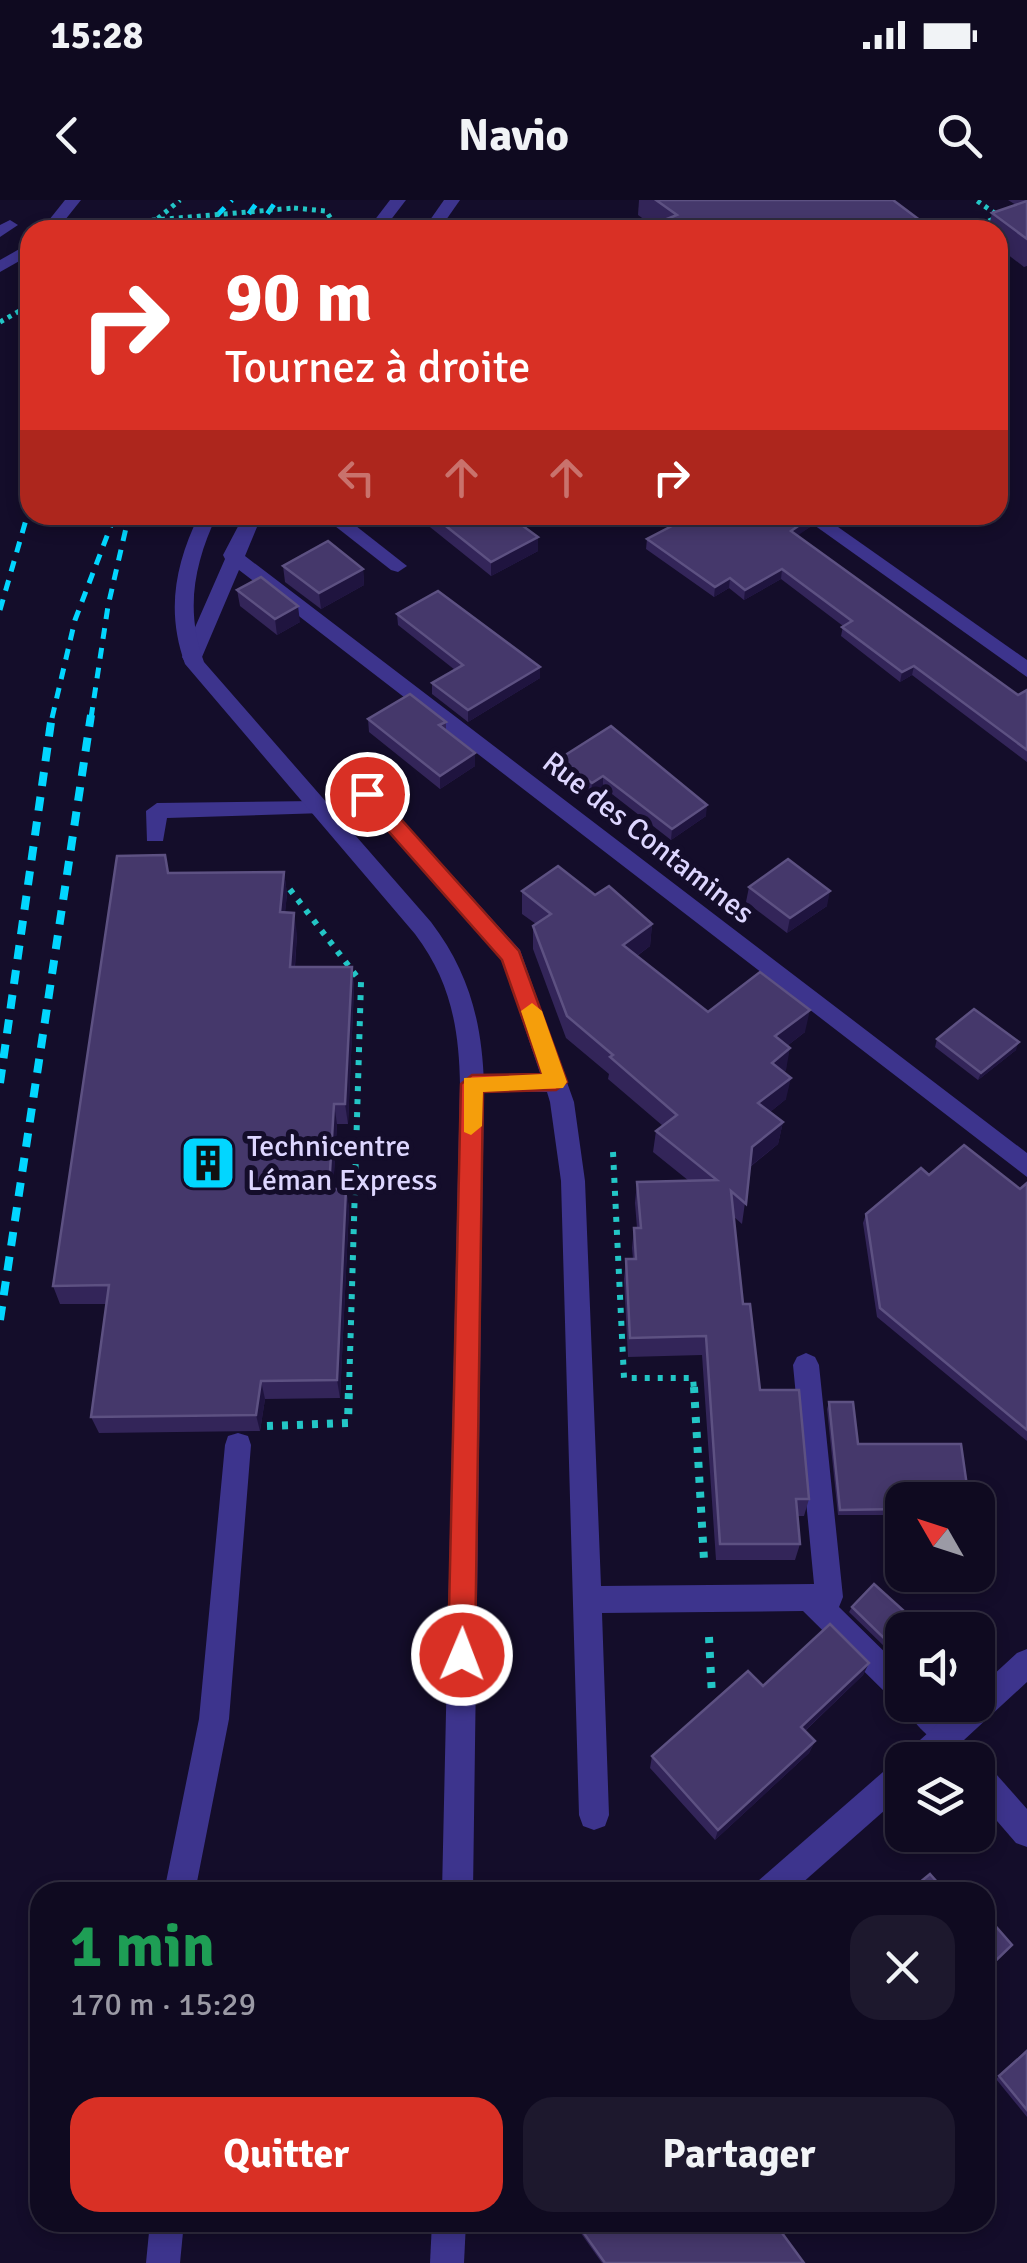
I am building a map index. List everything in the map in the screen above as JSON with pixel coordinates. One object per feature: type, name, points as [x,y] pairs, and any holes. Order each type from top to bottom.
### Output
[{"type":"street","points":[[57,220],[73,200]]},
{"type":"street","points":[[383,220],[398,200]]},
{"type":"street","points":[[204,525],[190,555],[183,590],[182,624],[192,657],[206,680],[423,928],[455,975],[470,1022],[458,1882]]},
{"type":"street","points":[[192,657],[248,525]]},
{"type":"street","points":[[343,525],[398,566]]},
{"type":"street","points":[[823,525],[1027,670]]},
{"type":"street","name":"Rue des Contamines","points":[[232,555],[1027,1168]]},
{"type":"street","points":[[367,794],[512,956],[556,1082],[568,1132],[573,1182],[594,1814]]},
{"type":"street","points":[[154,836],[157,811],[317,808]]},
{"type":"street","points":[[472,1084],[556,1082]]},
{"type":"street","points":[[586,1600],[829,1596],[806,1365]]},
{"type":"street","points":[[182,1882],[214,1719],[238,1445]]},
{"type":"street","points":[[808,1597],[885,1673]]},
{"type":"street","points":[[955,1742],[1027,1663]]},
{"type":"street","points":[[932,1722],[949,1742]]},
{"type":"street","points":[[780,1882],[885,1791]]},
{"type":"street","points":[[995,1796],[1027,1832]]},
{"type":"street","points":[[163,2263],[165,2232]]},
{"type":"path","points":[[156,220],[180,200]]},
{"type":"path","points":[[976,200],[1000,217],[991,220]]},
{"type":"path","points":[[155,220],[294,208],[326,211],[332,220]]},
{"type":"path","points":[[261,1426],[348,1423],[360,982],[285,883],[266,883]]},
{"type":"path","points":[[613,1152],[624,1378],[693,1378],[712,1696]]},
{"type":"path","points":[[695,1401],[714,1401]]},
{"type":"building","points":[[656,200],[893,200],[920,220],[664,220],[677,215]]},
{"type":"building","points":[[1027,201],[1027,239],[1008,225],[1008,220],[992,213]]},
{"type":"building","points":[[445,525],[522,525],[538,537],[491,562]]},
{"type":"building","points":[[674,525],[800,525],[791,531],[1018,695],[1027,690],[1027,750],[914,666],[902,672],[842,627],[852,621],[782,569],[745,590],[730,578],[715,587],[647,539]]},
{"type":"building","points":[[328,541],[363,569],[319,593],[283,566]]},
{"type":"building","points":[[261,577],[298,606],[275,619],[237,590]]},
{"type":"building","points":[[438,591],[540,667],[468,710],[432,683],[463,665],[397,614]]},
{"type":"building","points":[[410,694],[446,722],[439,725],[475,753],[440,776],[368,719]]},
{"type":"building","points":[[611,726],[707,805],[672,829],[603,776],[592,783],[559,759]]},
{"type":"building","name":"Technicentre Léman Express","points":[[165,855],[168,873],[284,872],[280,912],[294,913],[290,967],[352,967],[345,1104],[334,1104],[329,1189],[346,1189],[337,1380],[261,1381],[256,1415],[91,1417],[109,1285],[53,1286],[117,856]]},
{"type":"building","points":[[788,859],[830,891],[790,918],[749,887]]},
{"type":"building","points":[[558,866],[595,895],[609,886],[652,924],[623,945],[708,1012],[760,972],[810,1010],[775,1036],[790,1048],[772,1063],[791,1078],[758,1103],[783,1122],[752,1147],[746,1204],[731,1191],[743,1304],[750,1304],[760,1390],[799,1390],[809,1499],[796,1499],[800,1544],[720,1544],[706,1336],[630,1338],[626,1259],[636,1259],[634,1228],[641,1228],[637,1182],[717,1180],[656,1131],[677,1115],[567,1016],[533,926],[551,914],[522,891]]},
{"type":"building","points":[[974,1009],[1019,1042],[981,1073],[937,1039]]},
{"type":"building","points":[[964,1145],[1020,1189],[1027,1183],[1027,1430],[880,1308],[866,1214],[921,1168],[929,1175]]},
{"type":"building","points":[[829,1402],[853,1402],[858,1444],[961,1444],[966,1482],[885,1482],[885,1509],[840,1510]]},
{"type":"building","points":[[874,1584],[905,1612],[885,1612],[885,1639],[852,1607]]},
{"type":"building","points":[[830,1624],[869,1663],[801,1727],[815,1741],[718,1830],[652,1756],[748,1671],[763,1686]]},
{"type":"building","points":[[930,1874],[937,1882],[920,1882]]},
{"type":"building","points":[[995,1925],[1012,1945],[995,1961]]},
{"type":"building","points":[[1027,2051],[1027,2110],[999,2076]]},
{"type":"building","points":[[583,2232],[781,2232],[804,2263],[605,2263]]},
{"type":"railway","points":[[213,220],[232,200]]},
{"type":"railway","points":[[244,220],[259,200]]},
{"type":"railway","points":[[263,220],[277,200]]},
{"type":"railway","points":[[0,610],[25,525]]},
{"type":"railway","points":[[52,718],[75,620],[111,525]]},
{"type":"railway","points":[[91,718],[108,606],[127,525]]},
{"type":"railway","points":[[0,1083],[52,715]]},
{"type":"railway","points":[[0,1320],[91,715]]},
{"type":"slow traffic","points":[[471,1126],[472,1084],[556,1082],[532,1011]]},
{"type":"place","name":"Technicentre Léman Express","points":[[208,1163]]},
{"type":"route","points":[[367,794],[512,956],[556,1082],[472,1084],[462,1655]]}]
